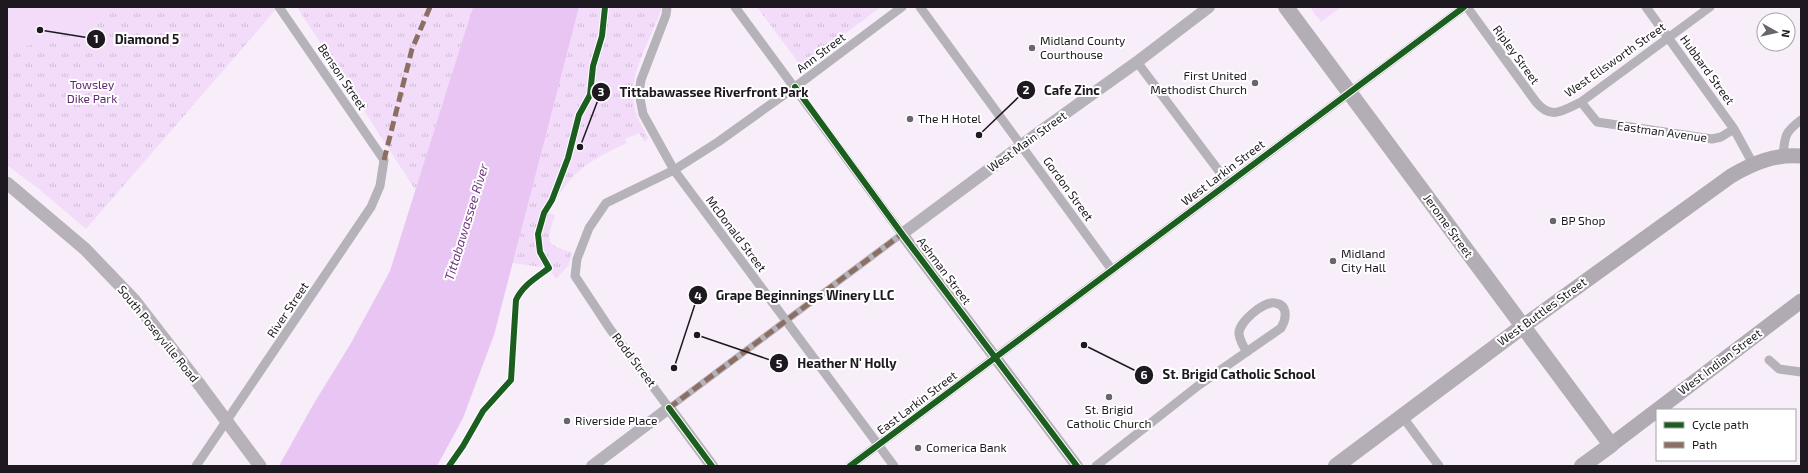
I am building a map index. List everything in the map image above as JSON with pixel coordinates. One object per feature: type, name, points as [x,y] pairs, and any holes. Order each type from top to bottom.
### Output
[{"type":"highway","name":"Jerome Street","points":[[1286,7],[1611,445]]},
{"type":"highway","name":"West Buttles Street","points":[[1336,466],[1522,326]]},
{"type":"highway","name":"West Indian Street","points":[[1582,466],[1611,445]]},
{"type":"main road","points":[[1753,164],[1783,156],[1801,156]]},
{"type":"main road","name":"West Buttles Street","points":[[1522,326],[1731,176],[1753,164]]},
{"type":"main road","name":"South Poseyville Road","points":[[7,183],[85,249],[134,300],[200,384],[260,466]]},
{"type":"main road","name":"West Indian Street","points":[[1658,409],[1801,300]]},
{"type":"main road","name":"West Indian Street","points":[[1611,445],[1656,411]]},
{"type":"street","name":"Benson Street","points":[[280,7],[384,160]]},
{"type":"street","name":"McDonald Street","points":[[667,7],[666,15],[644,69],[639,93],[643,114],[674,170],[894,466]]},
{"type":"street","name":"Ashman Street","points":[[735,7],[902,234],[1077,466]]},
{"type":"street","name":"Ann Street","points":[[580,248],[589,228],[606,204],[674,170],[723,138],[795,87],[902,7]]},
{"type":"street","name":"Gordon Street","points":[[920,7],[1112,270]]},
{"type":"street","name":"West Main Street","points":[[902,234],[1021,145],[1137,62],[1209,7]]},
{"type":"street","name":"West Larkin Street","points":[[996,357],[1349,92],[1465,7]]},
{"type":"street","name":"Ripley Street","points":[[1465,7],[1536,102],[1542,109],[1551,113]]},
{"type":"street","name":"Hubbard Street","points":[[1646,7],[1734,128]]},
{"type":"street","name":"West Ellsworth Street","points":[[1551,113],[1560,112],[1580,102],[1710,7]]},
{"type":"street","points":[[1137,62],[1228,183]]},
{"type":"street","name":"Eastman Avenue","points":[[1580,102],[1597,122],[1712,139],[1721,137],[1734,128]]},
{"type":"street","points":[[1783,156],[1785,138],[1788,131],[1801,120]]},
{"type":"street","points":[[1734,128],[1753,164]]},
{"type":"street","name":"River Street","points":[[196,466],[371,207],[380,186],[384,160]]},
{"type":"street","points":[[592,466],[902,234]]},
{"type":"street","name":"Rodd Street","points":[[580,248],[575,276],[610,329],[712,466]]},
{"type":"street","points":[[1096,466],[1199,385],[1247,352],[1281,328],[1286,320],[1282,307],[1275,303],[1266,304],[1242,323],[1239,333],[1241,343],[1247,352]]},
{"type":"street","name":"East Larkin Street","points":[[850,466],[996,357]]},
{"type":"street","points":[[1769,360],[1779,369],[1801,372]]},
{"type":"street","points":[[1402,416],[1439,466]]},
{"type":"green space","name":"Towsley Dike Park","points":[[7,7],[278,7],[86,229],[40,190],[7,165]]},
{"type":"green space","points":[[7,7],[105,7],[90,22],[57,38],[27,46],[7,46]]},
{"type":"green space","points":[[297,7],[473,7],[416,191]]},
{"type":"green space","points":[[579,7],[662,7],[640,60],[633,88],[637,116],[648,138],[645,142],[639,133],[625,139],[627,143],[600,156],[580,170],[564,187],[549,213],[555,215],[549,236],[552,244],[572,252],[569,265],[556,279],[549,268],[512,263]]},
{"type":"green space","points":[[757,7],[881,7],[801,66]]},
{"type":"green space","points":[[1310,7],[1341,7],[1321,22]]},
{"type":"water","name":"Tittabawassee River","points":[[473,7],[579,7],[494,335],[463,418],[437,466],[279,466],[313,405],[351,343],[390,271]]},
{"type":"marked path","points":[[384,160],[412,49],[430,7]]},
{"type":"marked path","points":[[669,408],[902,234]]},
{"type":"cycle path","points":[[449,466],[463,446],[483,411],[511,380],[516,300],[526,286],[549,268],[540,252],[538,234],[544,213],[552,200],[568,158],[579,115],[590,95],[593,66],[602,36],[605,7]]},
{"type":"cycle path","points":[[850,466],[1464,7]]},
{"type":"cycle path","points":[[795,87],[902,234],[1077,466]]},
{"type":"cycle path","points":[[669,408],[712,466]]},
{"type":"place","name":"Diamond 5","points":[[40,30]]},
{"type":"place","name":"Midland County Courthouse","points":[[1032,48]]},
{"type":"place","name":"First United Methodist Church","points":[[1255,83]]},
{"type":"place","name":"The H Hotel","points":[[910,119]]},
{"type":"place","name":"Cafe Zinc","points":[[979,135]]},
{"type":"place","name":"Tittabawassee Riverfront Park","points":[[580,147]]},
{"type":"place","name":"BP Shop","points":[[1553,221]]},
{"type":"place","name":"Midland City Hall","points":[[1333,261]]},
{"type":"place","name":"Heather N' Holly","points":[[697,335]]},
{"type":"place","name":"St. Brigid Catholic School","points":[[1084,345]]},
{"type":"place","name":"Grape Beginnings Winery LLC","points":[[674,368]]},
{"type":"place","name":"St. Brigid Catholic Church","points":[[1109,397]]},
{"type":"place","name":"Riverside Place","points":[[567,421]]},
{"type":"place","name":"Comerica Bank","points":[[918,448]]}]
